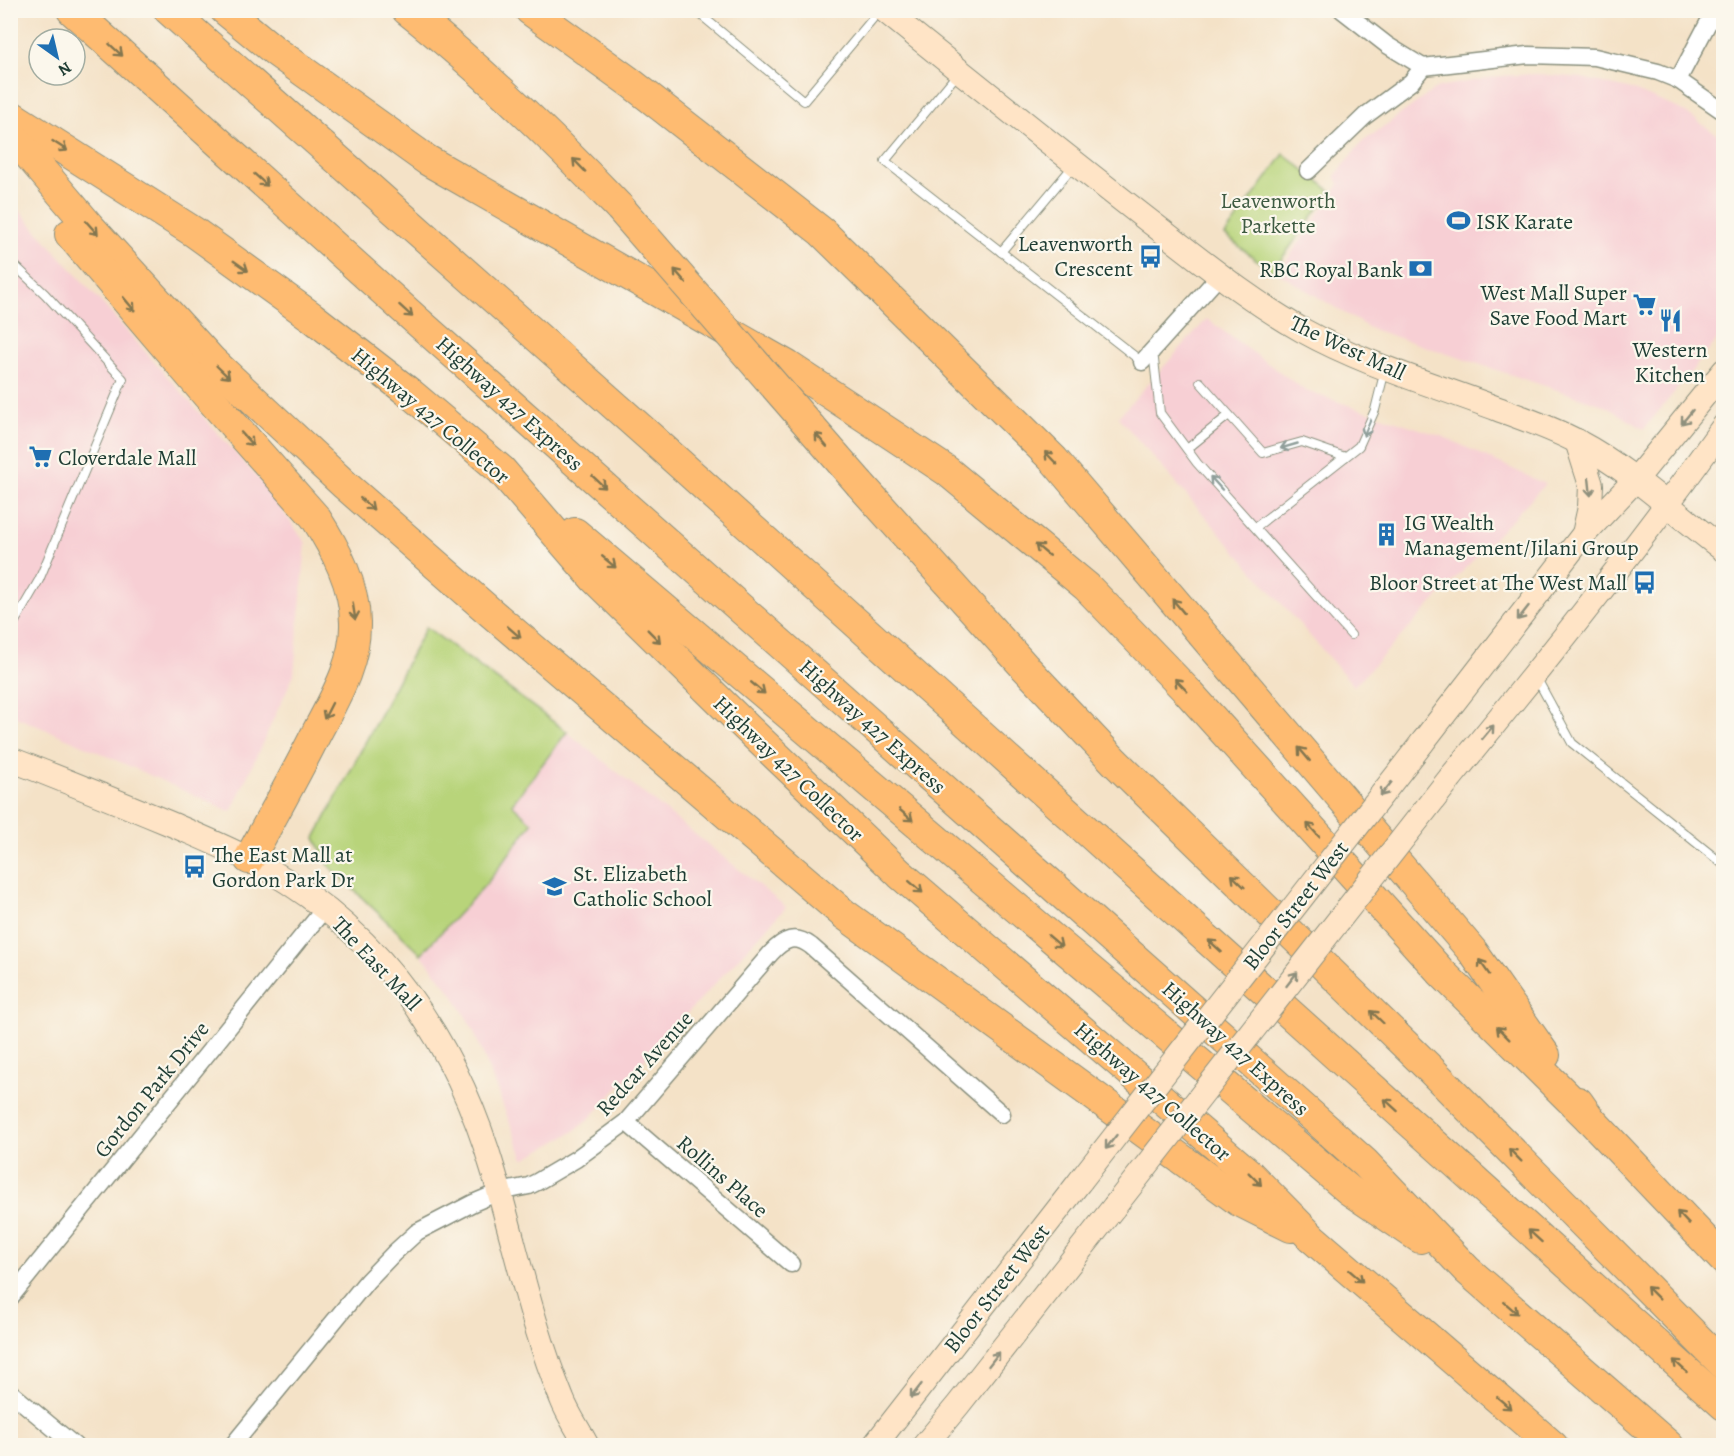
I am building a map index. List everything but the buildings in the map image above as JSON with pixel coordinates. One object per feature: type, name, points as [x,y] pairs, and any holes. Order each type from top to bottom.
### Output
[{"type":"highway","name":"Highway 427 Express","points":[[72,10],[416,320],[1365,1162],[1467,1270],[1669,1446]]},
{"type":"highway","points":[[169,10],[649,436],[1724,1405]]},
{"type":"highway","points":[[225,10],[275,51],[427,160],[788,366],[947,471],[1087,587],[1189,693],[1442,972],[1590,1119],[1724,1260]]},
{"type":"highway","points":[[407,10],[501,91],[572,157],[620,208],[860,484],[1024,666],[1115,762],[1428,1067],[1724,1365]]},
{"type":"highway","points":[[530,10],[631,83],[822,232],[1054,460],[1473,952],[1590,1119]]},
{"type":"highway","points":[[566,10],[631,83]]},
{"type":"highway","name":"Highway 427 Collector","points":[[10,115],[194,232],[312,317],[411,394],[501,470],[594,578],[900,874],[1248,1173],[1312,1238],[1553,1446]]},
{"type":"highway","points":[[18,143],[59,221],[207,395],[315,517],[329,539],[347,584],[356,623],[345,678],[249,859]]},
{"type":"highway","points":[[18,143],[212,361],[278,424],[489,611],[844,914],[1239,1201],[1312,1238]]},
{"type":"highway","points":[[501,470],[1349,1190],[1467,1270]]},
{"type":"main road","name":"The West Mall","points":[[882,10],[1075,164],[1220,275],[1302,330],[1342,350],[1544,426],[1577,441],[1636,479],[1683,520],[1724,550]]},
{"type":"main road","name":"Bloor Street West","points":[[874,1446],[1584,534],[1636,479],[1724,371]]},
{"type":"main road","name":"Bloor Street West","points":[[924,1446],[1451,777],[1535,675],[1667,505],[1724,426]]},
{"type":"main road","points":[[1577,441],[1591,485],[1590,507],[1584,534]]},
{"type":"main road","name":"The East Mall","points":[[10,759],[83,787],[249,859],[325,908],[380,960],[412,997],[425,1016],[466,1095],[494,1173],[548,1362],[563,1402],[587,1446]]},
{"type":"street","points":[[1342,10],[1387,45],[1423,67],[1528,55],[1594,57],[1658,72],[1678,80],[1724,112]]},
{"type":"street","points":[[1678,80],[1715,10]]},
{"type":"street","points":[[1308,171],[1365,116],[1411,82],[1423,67]]},
{"type":"street","points":[[1147,356],[1220,275]]},
{"type":"street","name":"Gordon Park Drive","points":[[10,1298],[325,908]]},
{"type":"street","name":"Redcar Avenue","points":[[232,1446],[367,1281],[394,1253],[417,1233],[435,1222],[499,1192],[529,1186],[537,1182],[576,1159],[626,1122],[782,942],[795,939],[811,946],[1002,1114]]},
{"type":"street","name":"Rollins Place","points":[[626,1122],[791,1263]]},
{"type":"street","points":[[10,1392],[75,1446]]},
{"type":"lane","points":[[695,10],[804,101],[882,10]]},
{"type":"lane","points":[[960,71],[885,161],[1001,252],[1147,356],[1160,413],[1197,463],[1351,635]]},
{"type":"lane","points":[[1001,252],[1075,164]]},
{"type":"lane","points":[[10,261],[45,294],[123,379],[39,580],[10,630]]},
{"type":"lane","points":[[1256,527],[1359,446],[1375,410],[1386,367]]},
{"type":"lane","points":[[1200,382],[1263,453],[1302,442],[1345,457]]},
{"type":"lane","points":[[1187,449],[1229,415]]},
{"type":"lane","points":[[1535,675],[1572,743],[1724,865]]},
{"type":"shaded area","points":[[1536,74],[1582,78],[1636,91],[1684,111],[1723,139],[1723,333],[1644,429],[1603,405],[1369,328],[1278,273],[1339,184],[1335,176],[1361,143],[1438,87],[1500,76]]},
{"type":"shaded area","name":"Cloverdale Mall","points":[[10,200],[263,484],[306,543],[294,674],[231,812],[11,715]]},
{"type":"shaded area","points":[[1207,319],[1306,391],[1444,437],[1545,484],[1354,686],[1118,417]]},
{"type":"shaded area","name":"St. Elizabeth Catholic School","points":[[426,627],[567,732],[786,907],[591,1117],[573,1132],[524,1159],[473,1029],[452,993],[421,954],[330,867],[315,838]]},
{"type":"green space","name":"Leavenworth Parkette","points":[[1284,154],[1331,191],[1272,272],[1225,235]]},
{"type":"green space","points":[[426,627],[567,732],[512,804],[532,823],[488,882],[421,954],[330,867],[315,838]]},
{"type":"place","name":"ISK Karate","points":[[1458,221]]},
{"type":"place","name":"Leavenworth Crescent","points":[[1151,256]]},
{"type":"place","name":"RBC Royal Bank","points":[[1421,269]]},
{"type":"place","name":"West Mall Super Save Food Mart","points":[[1645,305]]},
{"type":"place","name":"Western Kitchen","points":[[1670,320]]},
{"type":"place","name":"Cloverdale Mall","points":[[40,457]]},
{"type":"place","name":"IG Wealth Management/Jilani Group","points":[[1386,535]]},
{"type":"place","name":"Bloor Street at The West Mall","points":[[1645,582]]},
{"type":"place","name":"The East Mall at Gordon Park Dr","points":[[194,867]]},
{"type":"place","name":"St. Elizabeth Catholic School","points":[[555,886]]}]
